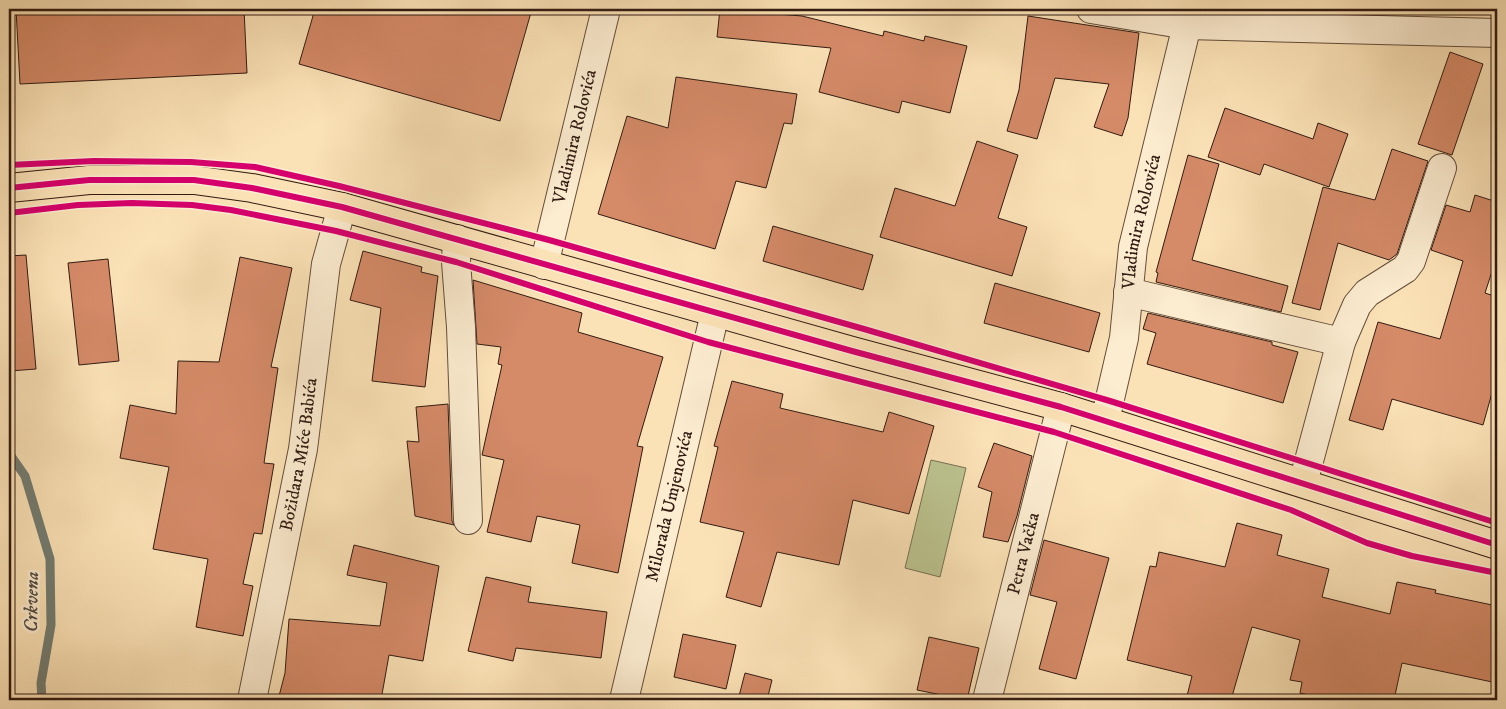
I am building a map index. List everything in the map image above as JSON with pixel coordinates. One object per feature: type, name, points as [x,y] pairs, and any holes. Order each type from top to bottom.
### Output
[{"type":"main road","points":[[9,188],[89,180],[138,178],[194,180],[252,188],[342,208],[715,313],[1061,407],[1497,545]]},
{"type":"street","name":"Vladimira Rolovića","points":[[544,265],[606,9]]},
{"type":"street","points":[[1091,9],[1133,14],[1187,25],[1348,20],[1497,33]]},
{"type":"street","name":"Vladimira Rolovića","points":[[1105,420],[1124,338],[1134,247],[1187,25]]},
{"type":"street","points":[[1303,483],[1341,342],[1357,305],[1367,293],[1405,269],[1411,261],[1442,168]]},
{"type":"street","name":"Božidara Miće Babića","points":[[252,700],[303,449],[326,264],[342,208]]},
{"type":"street","points":[[457,239],[456,262],[461,327],[468,520]]},
{"type":"street","points":[[1128,292],[1341,342]]},
{"type":"street","name":"Milorada Umjenovića","points":[[624,700],[715,313]]},
{"type":"street","name":"Petra Vačka","points":[[987,700],[1061,407]]},
{"type":"green space","points":[[931,460],[966,468],[940,577],[905,568]]},
{"type":"building","points":[[16,9],[244,9],[247,73],[20,84]]},
{"type":"building","points":[[315,9],[532,9],[500,121],[299,64]]},
{"type":"building","points":[[720,9],[802,16],[883,36],[884,31],[924,41],[925,36],[967,46],[950,113],[902,101],[899,113],[819,92],[831,48],[717,37]]},
{"type":"building","points":[[1028,16],[1139,33],[1128,118],[1122,136],[1094,127],[1109,84],[1055,78],[1037,139],[1007,131],[1019,90]]},
{"type":"building","points":[[1450,52],[1483,64],[1452,155],[1418,144]]},
{"type":"building","points":[[676,77],[797,94],[792,124],[784,123],[766,188],[736,181],[715,249],[598,214],[627,116],[668,128]]},
{"type":"building","points":[[1225,108],[1313,139],[1318,123],[1348,134],[1329,187],[1264,164],[1260,175],[1208,157]]},
{"type":"building","points":[[977,141],[1018,155],[998,218],[1027,227],[1012,276],[880,237],[895,188],[955,206]]},
{"type":"building","points":[[1392,149],[1428,161],[1397,254],[1389,260],[1338,243],[1320,310],[1292,303],[1323,187],[1375,200]]},
{"type":"building","points":[[1188,155],[1219,164],[1192,260],[1288,286],[1281,312],[1156,282],[1158,273],[1156,272]]},
{"type":"building","points":[[1475,195],[1497,202],[1497,256],[1485,293],[1497,297],[1497,375],[1483,425],[1392,399],[1383,430],[1349,420],[1378,322],[1440,339],[1463,261],[1431,250],[1446,205],[1470,212]]},
{"type":"building","points":[[773,226],[873,255],[863,290],[763,261]]},
{"type":"building","points":[[363,251],[422,267],[421,272],[438,276],[425,387],[372,381],[381,308],[350,300]]},
{"type":"building","points":[[26,255],[36,369],[10,371],[9,256]]},
{"type":"building","points":[[240,257],[292,268],[271,367],[278,368],[264,463],[274,464],[262,534],[254,533],[243,584],[253,586],[243,636],[196,627],[208,559],[153,549],[169,467],[120,458],[130,405],[176,414],[178,361],[219,362]]},
{"type":"building","points":[[108,259],[119,361],[79,365],[68,263]]},
{"type":"building","points":[[473,280],[582,313],[578,332],[663,357],[637,446],[643,447],[618,573],[572,563],[580,525],[537,516],[531,542],[487,532],[504,460],[482,455],[502,365],[498,364],[501,347],[477,344]]},
{"type":"building","points":[[995,283],[1100,313],[1089,352],[984,323]]},
{"type":"building","points":[[1148,313],[1272,342],[1272,345],[1298,352],[1283,403],[1147,364],[1156,333],[1143,329]]},
{"type":"building","points":[[732,381],[783,394],[780,408],[883,432],[889,412],[934,426],[909,514],[853,500],[839,565],[777,552],[761,607],[726,597],[744,532],[700,522],[718,447],[714,446]]},
{"type":"building","points":[[448,404],[452,521],[454,525],[415,516],[407,441],[419,442],[416,407]]},
{"type":"building","points":[[994,443],[1032,456],[1017,516],[1008,542],[983,537],[992,492],[978,487]]},
{"type":"building","points":[[1237,523],[1282,535],[1277,555],[1329,569],[1322,597],[1390,614],[1397,582],[1436,590],[1435,593],[1497,606],[1497,683],[1402,663],[1394,700],[1330,700],[1300,693],[1302,682],[1290,680],[1300,640],[1252,627],[1231,700],[1186,700],[1192,676],[1127,660],[1150,566],[1156,567],[1159,552],[1225,567]]},
{"type":"building","points":[[1044,540],[1109,558],[1076,679],[1039,669],[1057,602],[1030,595]]},
{"type":"building","points":[[354,545],[439,566],[423,661],[389,655],[381,700],[278,700],[285,673],[289,619],[380,626],[387,583],[347,575]]},
{"type":"building","points":[[486,577],[531,587],[528,602],[607,612],[601,658],[516,648],[513,661],[468,651]]},
{"type":"building","points":[[683,634],[736,645],[726,689],[674,677]]},
{"type":"building","points":[[929,637],[979,648],[967,700],[917,690]]},
{"type":"building","points":[[745,673],[772,680],[767,700],[738,700]]},
{"type":"waterway","name":"Crkvena","points":[[9,453],[25,476],[50,559],[51,625],[41,683],[42,700]]},
{"type":"cycle path","points":[[9,165],[94,161],[191,162],[255,167],[339,186],[549,240],[864,329],[1110,401],[1497,523]]},
{"type":"cycle path","points":[[9,188],[89,180],[194,180],[252,188],[342,207],[852,351],[1061,407],[1497,545]]},
{"type":"cycle path","points":[[9,213],[78,205],[132,203],[192,205],[231,210],[336,231],[456,262],[708,342],[1054,432],[1291,510],[1367,543],[1412,556],[1497,573]]}]
